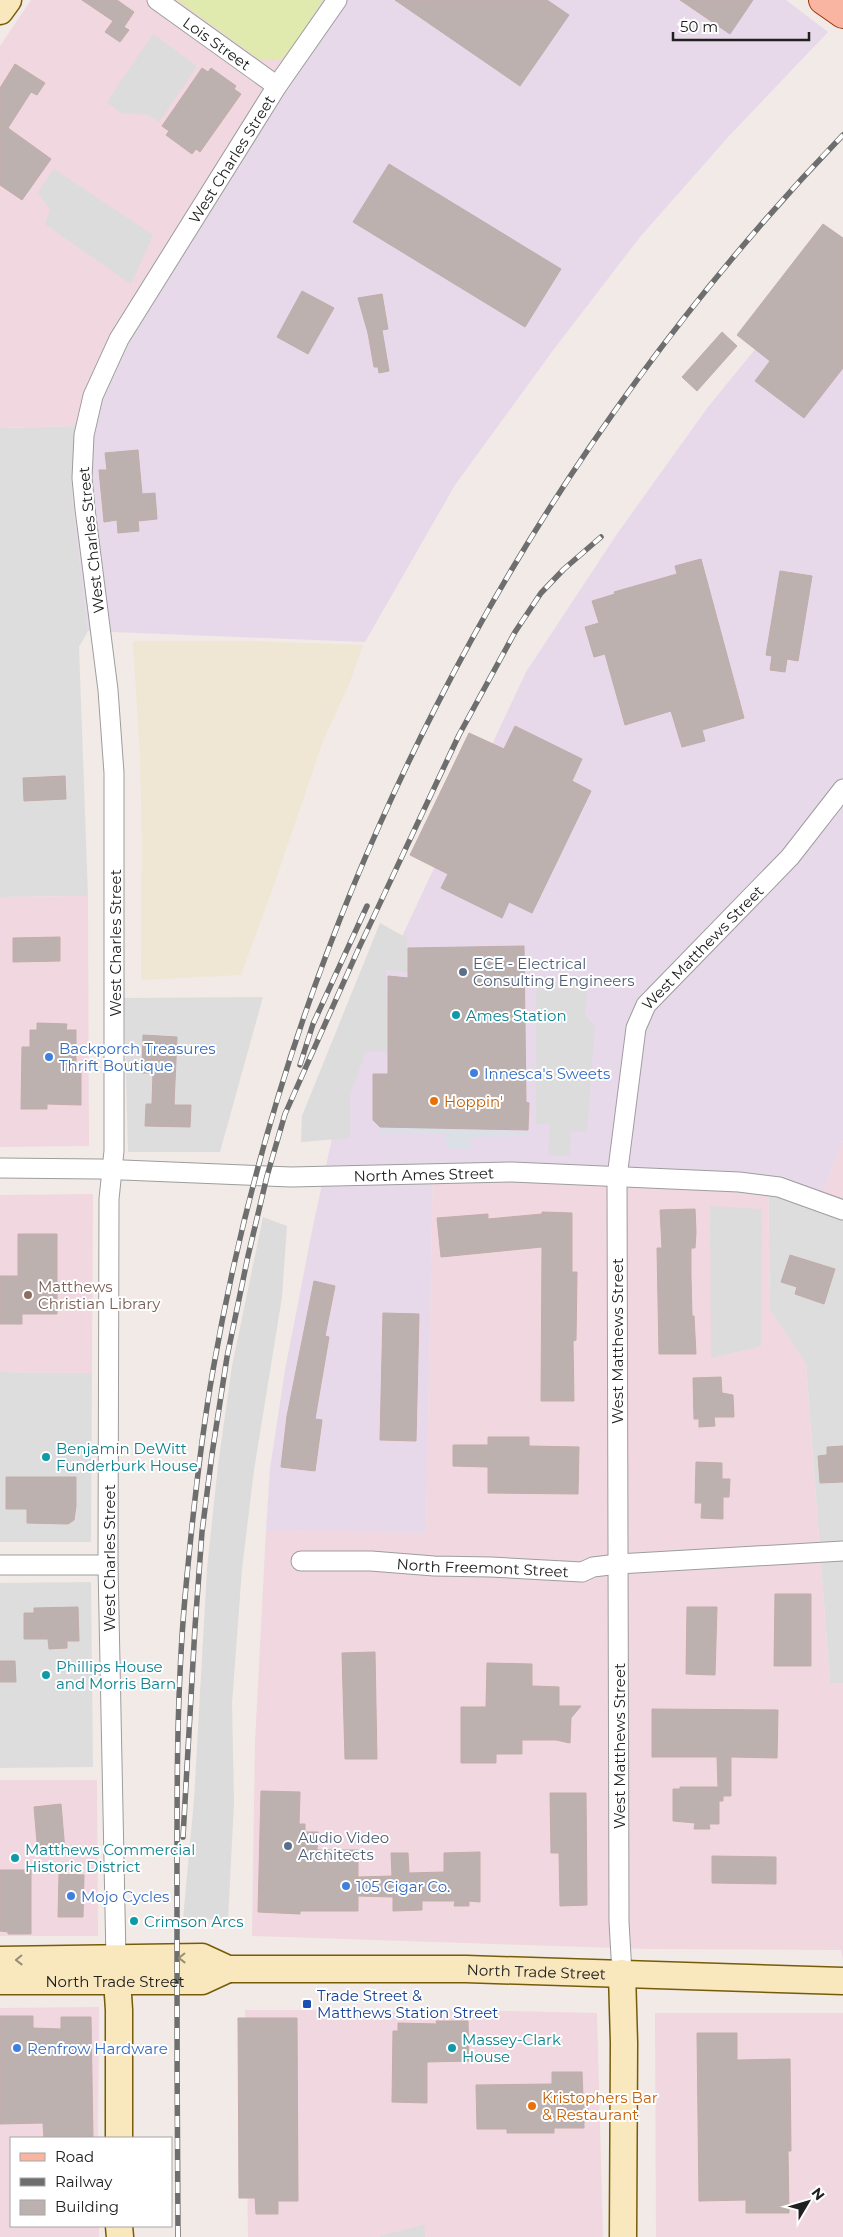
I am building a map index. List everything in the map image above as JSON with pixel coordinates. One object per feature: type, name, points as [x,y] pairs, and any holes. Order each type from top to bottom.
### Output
[{"type":"main road","points":[[0,11],[8,0]]},
{"type":"main road","points":[[823,0],[843,14]]},
{"type":"main road","name":"North Trade Street","points":[[0,1981],[116,1970],[202,1957],[228,1969],[466,1969],[843,1981]]},
{"type":"main road","name":"North Trade Street","points":[[0,1960],[116,1970]]},
{"type":"main road","points":[[116,1970],[119,2010],[119,2137]]},
{"type":"main road","points":[[622,1973],[624,2043],[623,2237]]},
{"type":"street","name":"Lois Street","points":[[157,0],[277,86]]},
{"type":"street","name":"West Charles Street","points":[[116,1970],[113,1922],[108,1565],[109,1199],[112,1169],[114,773],[108,690],[82,478],[84,435],[93,396],[120,339],[277,86],[337,0]]},
{"type":"street","name":"West Matthews Street","points":[[622,1973],[619,1922],[617,1177],[636,1028],[646,1005],[790,858],[843,789]]},
{"type":"street","name":"North Ames Street","points":[[0,1168],[112,1169],[291,1176],[512,1172],[739,1182],[779,1187],[843,1210]]},
{"type":"street","name":"North Freemont Street","points":[[301,1562],[371,1561],[434,1566],[491,1566],[582,1572],[593,1567],[618,1564],[843,1551]]},
{"type":"street","points":[[0,1565],[108,1565]]},
{"type":"shaded area","points":[[31,0],[328,0],[83,397],[76,426],[0,428],[0,46]]},
{"type":"shaded area","points":[[328,0],[786,0],[828,32],[729,136],[640,237],[554,349],[455,485],[365,642],[88,631],[72,497],[76,426],[83,397],[117,329]]},
{"type":"shaded area","points":[[153,34],[197,66],[159,122],[149,115],[121,113],[107,102]]},
{"type":"shaded area","points":[[54,169],[153,235],[131,284],[45,224],[50,210],[38,192]]},
{"type":"shaded area","points":[[843,241],[843,1141],[823,1192],[786,1180],[746,1174],[433,1163],[426,1533],[266,1531],[270,1469],[285,1370],[313,1226],[344,1083],[375,994],[526,672],[617,534],[708,407]]},
{"type":"shaded area","points":[[76,426],[72,497],[88,631],[79,647],[88,896],[0,897],[0,428]]},
{"type":"shaded area","points":[[133,641],[247,641],[363,645],[350,682],[323,741],[241,975],[141,980],[142,841],[140,756]]},
{"type":"shaded area","points":[[88,896],[89,1146],[0,1147],[0,897]]},
{"type":"shaded area","points":[[380,923],[407,938],[408,972],[386,970],[388,1052],[365,1052],[350,1096],[350,1138],[301,1142],[302,1116]]},
{"type":"shaded area","points":[[536,979],[588,988],[585,1016],[595,1026],[587,1132],[571,1131],[570,1156],[548,1155],[550,1123],[536,1125]]},
{"type":"shaded area","points":[[263,997],[220,1152],[128,1152],[124,998]]},
{"type":"shaded area","name":"Ames Station","points":[[469,1090],[470,1129],[528,1133],[529,1136],[471,1137],[470,1149],[447,1148],[445,1134],[380,1134],[380,1127]]},
{"type":"shaded area","points":[[843,1141],[843,1201],[823,1192]]},
{"type":"shaded area","points":[[433,1163],[746,1174],[768,1177],[770,1310],[806,1364],[830,1683],[843,1683],[843,1960],[841,1950],[648,1949],[252,1936],[255,1742],[266,1531],[426,1532]]},
{"type":"shaded area","points":[[768,1177],[786,1180],[843,1201],[843,1683],[830,1683],[806,1364],[770,1310]]},
{"type":"shaded area","points":[[93,1194],[92,1373],[0,1372],[0,1195]]},
{"type":"shaded area","points":[[710,1206],[762,1209],[761,1346],[711,1358]]},
{"type":"shaded area","points":[[263,1217],[287,1226],[282,1297],[254,1470],[242,1569],[232,1703],[234,1802],[228,1920],[183,1919],[194,1800],[207,1569],[218,1465],[232,1366]]},
{"type":"shaded area","name":"Benjamin DeWitt Funderburk House","points":[[0,1372],[92,1373],[91,1542],[0,1542]]},
{"type":"shaded area","name":"Phillips House and Morris Barn","points":[[91,1582],[93,1767],[0,1768],[0,1583]]},
{"type":"shaded area","points":[[0,1780],[97,1780],[98,1936],[0,1936]]},
{"type":"shaded area","points":[[99,2007],[98,2137],[10,2137],[10,2227],[99,2227],[99,2237],[0,2237],[0,2008]]},
{"type":"shaded area","points":[[245,2010],[471,2010],[597,2013],[603,2237],[248,2237]]},
{"type":"shaded area","points":[[655,2013],[843,2013],[843,2237],[656,2237]]},
{"type":"shaded area","points":[[424,2225],[425,2237],[380,2237],[380,2236]]},
{"type":"green space","points":[[177,0],[323,0],[289,52],[280,60],[260,60]]},
{"type":"building","points":[[82,0],[117,0],[134,12],[124,27],[129,30],[120,42],[105,32],[113,21]]},
{"type":"building","points":[[395,0],[547,0],[569,15],[520,86]]},
{"type":"building","points":[[680,0],[753,0],[730,34]]},
{"type":"building","points":[[15,64],[45,83],[37,95],[31,92],[8,128],[51,159],[22,200],[0,185],[0,88]]},
{"type":"building","points":[[202,68],[208,72],[211,68],[236,86],[234,89],[241,94],[200,152],[196,149],[192,154],[166,135],[169,131],[162,126]]},
{"type":"building","points":[[389,164],[561,269],[525,327],[353,222]]},
{"type":"building","points":[[823,224],[843,238],[843,368],[804,418],[755,381],[770,361],[737,335]]},
{"type":"building","points":[[302,291],[334,308],[308,354],[277,337]]},
{"type":"building","points":[[382,294],[388,329],[382,330],[389,371],[379,373],[378,367],[374,367],[368,333],[358,298]]},
{"type":"building","points":[[722,332],[737,346],[697,391],[682,377]]},
{"type":"building","points":[[138,450],[142,494],[155,493],[157,519],[138,521],[139,531],[118,533],[117,520],[104,522],[99,470],[107,470],[105,453]]},
{"type":"building","points":[[701,559],[744,718],[702,730],[705,741],[682,747],[671,711],[625,725],[605,654],[594,657],[585,627],[599,623],[592,601],[615,594],[614,592],[677,574],[675,566]]},
{"type":"building","points":[[780,571],[812,576],[798,661],[787,659],[785,672],[770,670],[772,656],[766,655]]},
{"type":"building","points":[[515,726],[582,759],[572,781],[591,791],[532,913],[509,902],[502,918],[441,888],[448,874],[410,855],[469,733],[504,749]]},
{"type":"building","points":[[65,776],[66,799],[24,801],[23,778]]},
{"type":"building","points":[[60,937],[60,961],[13,962],[13,938]]},
{"type":"building","name":"Ames Station","points":[[524,946],[526,1102],[529,1103],[528,1130],[380,1127],[373,1120],[373,1074],[388,1074],[388,976],[408,978],[408,948]]},
{"type":"building","name":"Backporch Treasures Thrift Boutique","points":[[37,1023],[67,1024],[66,1030],[76,1030],[76,1067],[81,1067],[81,1105],[47,1104],[47,1109],[21,1109],[22,1047],[30,1047],[30,1030],[37,1030]]},
{"type":"building","points":[[143,1035],[177,1037],[174,1105],[191,1105],[190,1127],[145,1126],[146,1104],[152,1104],[153,1073],[142,1073]]},
{"type":"building","points":[[695,1209],[696,1232],[695,1248],[691,1248],[691,1277],[692,1316],[694,1316],[696,1354],[659,1354],[657,1248],[662,1248],[660,1210]]},
{"type":"building","points":[[542,1212],[572,1213],[572,1272],[577,1272],[576,1340],[573,1341],[574,1401],[541,1401],[542,1247],[441,1257],[437,1218],[488,1214],[488,1219],[542,1214]]},
{"type":"building","name":"Matthews Christian Library","points":[[18,1234],[57,1234],[57,1314],[22,1314],[22,1324],[0,1324],[0,1276],[18,1276]]},
{"type":"building","points":[[790,1255],[835,1269],[824,1304],[795,1294],[797,1287],[781,1282]]},
{"type":"building","points":[[314,1281],[335,1286],[325,1336],[329,1337],[315,1419],[322,1420],[315,1471],[281,1467],[287,1416]]},
{"type":"building","points":[[383,1313],[419,1314],[416,1441],[380,1440]]},
{"type":"building","points":[[721,1377],[722,1393],[733,1395],[734,1417],[714,1417],[715,1426],[699,1427],[699,1419],[694,1419],[693,1378]]},
{"type":"building","points":[[488,1437],[529,1437],[529,1446],[579,1447],[578,1494],[488,1493],[488,1467],[453,1466],[453,1445],[488,1445]]},
{"type":"building","points":[[843,1446],[843,1482],[820,1483],[818,1456],[827,1455],[827,1447]]},
{"type":"building","points":[[696,1462],[722,1463],[722,1479],[730,1479],[729,1497],[723,1497],[723,1519],[701,1518],[702,1503],[695,1503]]},
{"type":"building","points":[[6,1477],[76,1477],[74,1520],[68,1524],[27,1523],[27,1509],[6,1509]]},
{"type":"building","points":[[775,1594],[811,1594],[811,1666],[774,1666]]},
{"type":"building","points":[[78,1607],[79,1641],[67,1641],[67,1648],[49,1649],[48,1639],[24,1639],[24,1613],[34,1613],[34,1608]]},
{"type":"building","points":[[687,1607],[717,1607],[715,1675],[686,1674]]},
{"type":"building","points":[[375,1652],[377,1759],[345,1759],[342,1653]]},
{"type":"building","points":[[0,1661],[15,1661],[16,1682],[0,1682]]},
{"type":"building","points":[[487,1663],[532,1664],[532,1686],[559,1687],[559,1706],[581,1706],[571,1718],[570,1743],[556,1740],[522,1740],[522,1754],[496,1754],[496,1763],[461,1763],[461,1707],[486,1707]]},
{"type":"building","points":[[652,1709],[778,1710],[777,1758],[731,1757],[731,1796],[723,1796],[723,1801],[719,1801],[719,1824],[709,1824],[710,1829],[694,1829],[695,1823],[673,1821],[673,1789],[680,1789],[680,1787],[718,1787],[717,1757],[652,1757]]},
{"type":"building","points":[[261,1791],[300,1792],[299,1824],[305,1824],[305,1832],[318,1832],[317,1850],[358,1850],[358,1877],[392,1876],[391,1853],[408,1853],[409,1873],[444,1872],[444,1853],[480,1852],[480,1902],[469,1901],[469,1906],[454,1906],[455,1901],[422,1901],[422,1910],[393,1911],[393,1897],[358,1896],[358,1911],[300,1911],[300,1914],[258,1912]]},
{"type":"building","points":[[550,1793],[586,1793],[587,1905],[560,1906],[559,1853],[551,1853]]},
{"type":"building","points":[[61,1804],[65,1851],[38,1854],[34,1807]]},
{"type":"building","points":[[712,1856],[776,1857],[776,1884],[712,1883]]},
{"type":"building","points":[[0,1870],[31,1870],[31,1934],[8,1934],[8,1932],[0,1931]]},
{"type":"building","name":"Mojo Cycles","points":[[59,1874],[84,1875],[83,1917],[58,1917]]},
{"type":"building","points":[[0,2016],[33,2016],[33,2028],[61,2029],[61,2017],[91,2017],[93,2137],[44,2137],[43,2123],[0,2124]]},
{"type":"building","points":[[238,2018],[297,2018],[298,2201],[278,2201],[278,2214],[256,2214],[255,2198],[239,2198]]},
{"type":"building","points":[[436,2021],[468,2021],[469,2061],[427,2062],[427,2103],[392,2102],[393,2031],[398,2031],[398,2023],[437,2024]]},
{"type":"building","points":[[697,2033],[737,2033],[737,2060],[790,2059],[791,2151],[788,2151],[789,2213],[746,2213],[746,2200],[699,2201]]},
{"type":"building","name":"Kristophers Bar & Restaurant","points":[[552,2072],[582,2072],[583,2097],[588,2097],[588,2115],[584,2115],[584,2128],[554,2128],[554,2133],[507,2133],[507,2129],[477,2129],[476,2085],[552,2084]]},
{"type":"railway","points":[[178,2237],[178,1751],[182,1635],[190,1540],[208,1398],[250,1198],[300,1029],[362,865],[436,706],[522,552],[619,405],[726,266],[843,135]]},
{"type":"railway","points":[[183,1837],[202,1532],[212,1454],[227,1357],[248,1256],[267,1176],[285,1114],[358,950],[459,735],[515,632],[541,593],[564,569],[601,537]]},
{"type":"railway","points":[[300,1065],[313,1024],[367,906]]},
{"type":"place","name":"ECE - Electrical Consulting Engineers","points":[[463,972]]},
{"type":"place","name":"Ames Station","points":[[456,1015]]},
{"type":"place","name":"Backporch Treasures Thrift Boutique","points":[[49,1057]]},
{"type":"place","name":"Innesca's Sweets","points":[[474,1073]]},
{"type":"place","name":"Hoppin'","points":[[434,1101]]},
{"type":"place","name":"Matthews Christian Library","points":[[28,1295]]},
{"type":"place","name":"Benjamin DeWitt Funderburk House","points":[[46,1457]]},
{"type":"place","name":"Phillips House and Morris Barn","points":[[46,1675]]},
{"type":"place","name":"Audio Video Architects","points":[[288,1846]]},
{"type":"place","name":"Matthews Commercial Historic District","points":[[15,1858]]},
{"type":"place","name":"105 Cigar Co.","points":[[346,1886]]},
{"type":"place","name":"Mojo Cycles","points":[[71,1896]]},
{"type":"place","name":"Crimson Arcs","points":[[134,1921]]},
{"type":"place","name":"Trade Street & Matthews Station Street","points":[[307,2004]]},
{"type":"place","name":"Renfrow Hardware","points":[[17,2048]]},
{"type":"place","name":"Massey-Clark House","points":[[452,2048]]},
{"type":"place","name":"Kristophers Bar & Restaurant","points":[[532,2106]]}]
